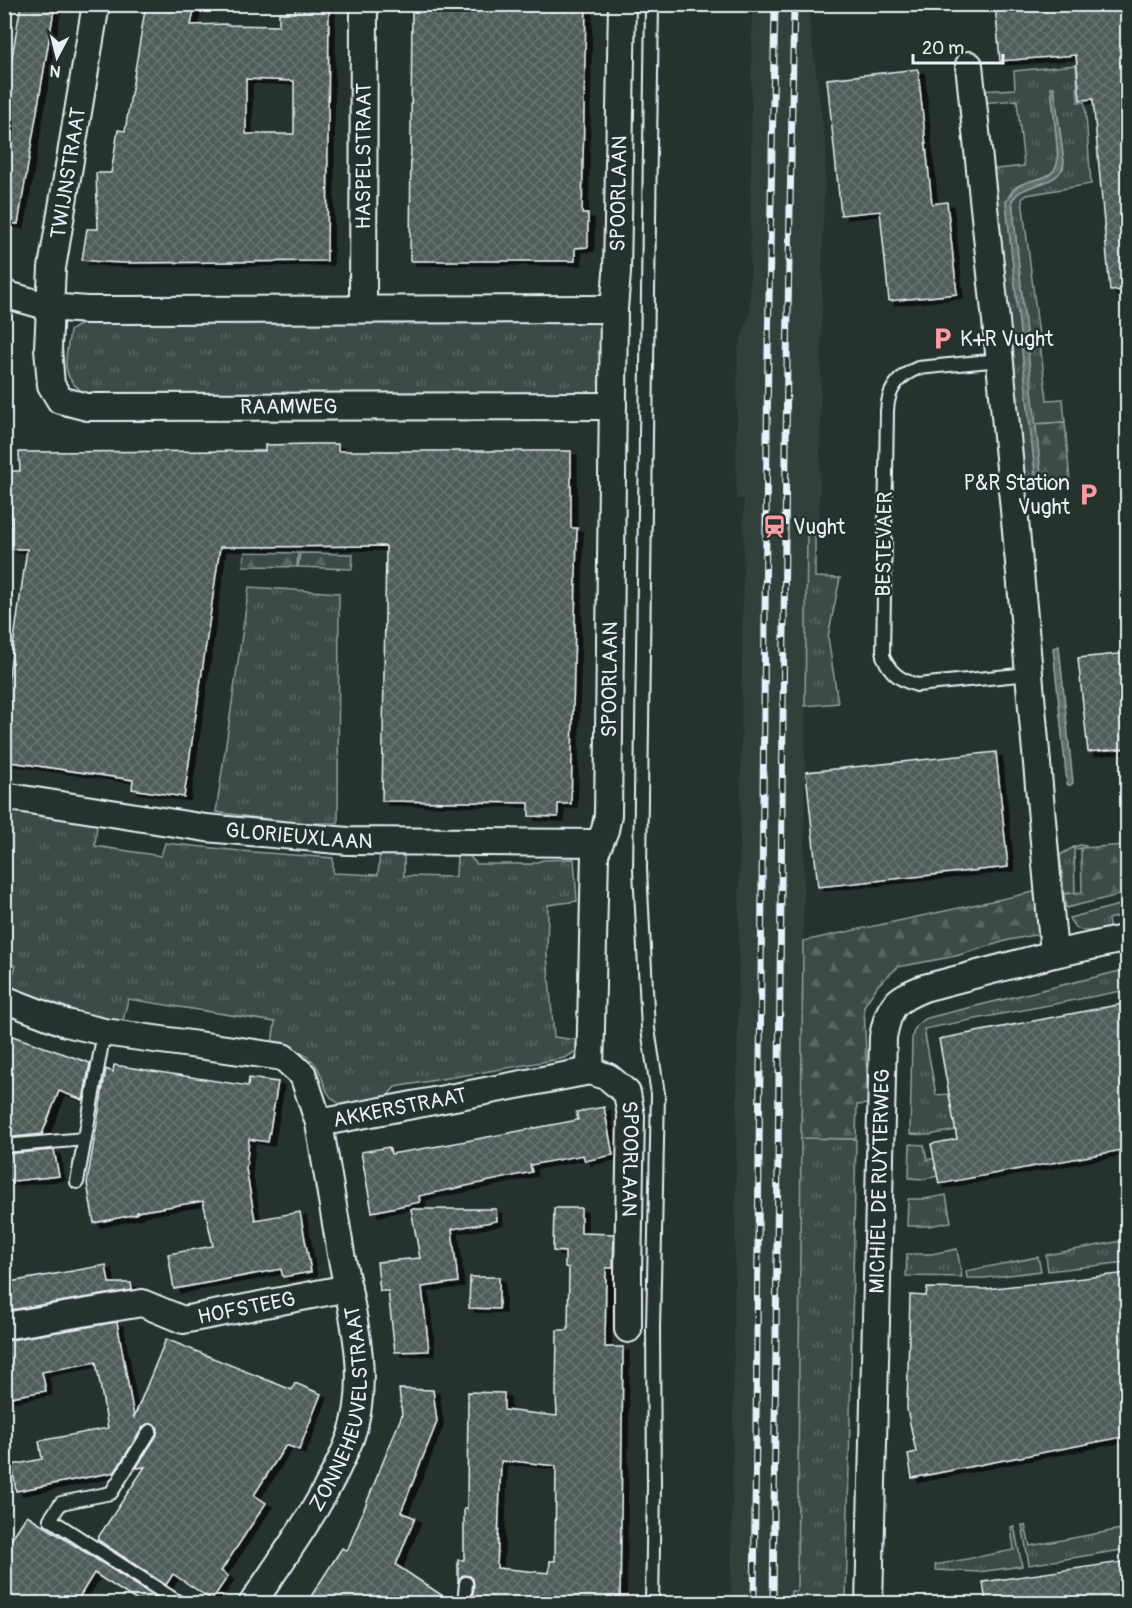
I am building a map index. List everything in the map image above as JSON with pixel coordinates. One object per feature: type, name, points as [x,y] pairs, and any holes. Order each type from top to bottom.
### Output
[{"type":"street","name":"TWIJNSTRAAT","points":[[50,306],[52,268],[96,4]]},
{"type":"street","name":"HASPELSTRAAT","points":[[363,309],[364,4]]},
{"type":"street","name":"SPOORLAAN","points":[[622,4],[617,273],[614,309],[608,815],[595,854],[590,1071],[608,1077],[627,1093],[631,1116],[628,1329]]},
{"type":"street","points":[[969,65],[1000,360],[1054,954]]},
{"type":"street","points":[[4,294],[50,306],[87,310],[614,309]]},
{"type":"street","name":"RAAMWEG","points":[[50,306],[48,348],[51,385],[60,400],[87,407],[613,406]]},
{"type":"street","name":"GLORIEUXLAAN","points":[[4,796],[206,828],[348,841],[598,843]]},
{"type":"street","name":"MICHIEL DE RUYTERWEG","points":[[869,1604],[883,1037],[887,1017],[895,1002],[924,988],[1054,954],[1128,938]]},
{"type":"street","name":"AKKERSTRAAT","points":[[4,999],[66,1023],[104,1032],[283,1058],[303,1075],[319,1123],[590,1071]]},
{"type":"street","name":"ZONNEHEUVELSTRAAT","points":[[252,1604],[316,1506],[338,1467],[351,1437],[360,1397],[358,1350],[319,1123]]},
{"type":"street","name":"HOFSTEEG","points":[[4,1326],[142,1303],[183,1320],[348,1288]]},
{"type":"lane","points":[[652,4],[640,869],[648,1029],[658,1094],[653,1328],[652,1604]]},
{"type":"lane","name":"BESTEVAER","points":[[1000,360],[918,368],[900,378],[889,394],[883,656],[893,673],[904,681],[917,685],[1029,674]]},
{"type":"lane","points":[[77,1182],[104,1032]]},
{"type":"lane","points":[[4,1146],[85,1139]]},
{"type":"lane","points":[[150,1431],[111,1493],[62,1503],[50,1518],[181,1604]]},
{"type":"lane","points":[[464,1604],[466,1583]]},
{"type":"shaded area","points":[[807,4],[826,149],[819,535],[807,536],[797,1591],[791,1591],[790,1603],[731,1604],[744,499],[736,499],[738,348],[750,312],[752,5]]},
{"type":"green space","points":[[1076,65],[1078,102],[1085,102],[1091,184],[1027,195],[1022,199],[1047,400],[1063,399],[1065,422],[1035,424],[1012,200],[1020,191],[1063,169],[1054,88],[1058,164],[1050,174],[1019,186],[1006,202],[1040,485],[1046,484],[1034,488],[1021,485],[988,170],[1024,166],[1017,100],[981,103],[980,91],[1015,89],[1014,71]]},
{"type":"green space","points":[[94,321],[603,322],[601,391],[592,393],[88,395],[72,382],[66,368],[66,360],[70,331],[77,326]]},
{"type":"green space","points":[[1065,422],[1070,483],[1041,484],[1035,424]]},
{"type":"green space","points":[[807,535],[815,535],[815,577],[840,578],[828,637],[838,703],[805,706]]},
{"type":"green space","points":[[245,552],[298,553],[297,567],[243,566]]},
{"type":"green space","points":[[300,553],[353,554],[352,569],[298,567]]},
{"type":"green space","points":[[249,587],[339,593],[338,823],[292,823],[216,812]]},
{"type":"green space","points":[[5,809],[97,824],[95,846],[161,856],[165,843],[333,858],[333,873],[378,875],[380,852],[404,853],[404,876],[456,877],[457,854],[467,854],[477,864],[531,864],[543,860],[574,859],[577,901],[548,905],[547,955],[554,1037],[576,1040],[576,1051],[565,1058],[395,1087],[385,1099],[347,1106],[330,1096],[318,1069],[308,1057],[295,1050],[272,1044],[275,1022],[128,999],[123,1021],[85,1014],[9,987],[16,966],[5,962]]},
{"type":"green space","points":[[1080,845],[1086,848],[1074,849],[1075,893],[1064,894],[1060,855]]},
{"type":"green space","points":[[1127,845],[1127,893],[1066,908],[1064,894],[1082,892],[1081,848]]},
{"type":"green space","points":[[1034,892],[1040,934],[1009,940],[956,956],[898,967],[878,985],[864,1006],[868,1104],[857,1105],[856,1139],[801,1138],[803,941]]},
{"type":"green space","points":[[1127,903],[1127,914],[1108,919],[1108,928],[1081,930],[1072,924],[1069,918]]},
{"type":"green space","points":[[1120,972],[1127,973],[1127,990],[924,1029],[936,1095],[949,1094],[957,1130],[929,1135],[910,1134],[912,1039],[920,1022],[931,1017]]},
{"type":"green space","points":[[801,1138],[856,1139],[846,1603],[790,1603],[791,1591],[797,1591]]},
{"type":"green space","points":[[910,1144],[924,1145],[927,1160],[935,1158],[938,1176],[924,1179],[909,1178]]},
{"type":"green space","points":[[946,1195],[951,1222],[929,1226],[907,1226],[908,1199]]},
{"type":"green space","points":[[1127,1240],[1127,1262],[1048,1271],[1046,1255]]},
{"type":"green space","points":[[957,1249],[962,1277],[906,1276],[907,1254],[931,1254]]},
{"type":"green space","points":[[1038,1257],[1041,1271],[967,1278],[966,1271]]},
{"type":"green space","points":[[1022,1525],[1025,1525],[1030,1546],[1127,1528],[1127,1549],[1029,1565]]},
{"type":"green space","points":[[1014,1526],[1022,1566],[979,1572],[936,1570],[935,1565],[1014,1550],[1011,1527]]},
{"type":"water","points":[[1051,87],[1054,87],[1064,162],[1061,171],[1049,181],[1025,189],[1012,200],[1042,483],[1038,485],[1006,202],[1014,189],[1027,182],[1048,176],[1056,165],[1058,156]]},
{"type":"water","points":[[1059,646],[1073,783],[1071,785],[1067,783],[1053,648]]},
{"type":"building","points":[[21,4],[55,4],[18,224],[4,223],[4,80],[8,81]]},
{"type":"building","points":[[146,4],[195,4],[191,25],[279,26],[279,13],[295,13],[296,4],[329,4],[327,261],[126,263],[82,260],[87,229],[98,229],[96,173],[111,173],[118,130],[125,131]],"holes":[[[246,79],[294,81],[294,134],[246,134]]]},
{"type":"building","points":[[412,4],[586,4],[582,214],[588,214],[588,247],[575,248],[575,261],[410,261]]},
{"type":"building","points":[[995,4],[1128,4],[1128,290],[1110,291],[1093,99],[1080,100],[1076,55],[1000,61]]},
{"type":"building","points":[[918,69],[932,204],[947,202],[957,294],[889,301],[880,211],[841,215],[827,79]]},
{"type":"building","points":[[338,444],[338,451],[571,451],[571,528],[577,528],[571,804],[558,804],[558,817],[529,816],[529,803],[382,801],[386,546],[220,547],[184,797],[132,789],[133,780],[4,761],[4,709],[27,549],[11,549],[11,471],[20,471],[19,452],[265,451],[265,445]]},
{"type":"building","points":[[1128,653],[1128,748],[1088,752],[1078,658]]},
{"type":"building","points":[[996,752],[1008,867],[818,887],[806,772]]},
{"type":"building","points":[[1128,1003],[1128,1149],[939,1184],[931,1144],[957,1139],[939,1039]]},
{"type":"building","points":[[4,1033],[90,1063],[83,1100],[59,1091],[42,1134],[4,1138]]},
{"type":"building","points":[[114,1065],[248,1086],[249,1078],[278,1082],[268,1142],[249,1139],[246,1169],[255,1220],[300,1212],[311,1272],[283,1277],[281,1269],[174,1289],[168,1254],[213,1246],[203,1201],[137,1212],[137,1214],[94,1223],[87,1183],[106,1069],[113,1072]]},
{"type":"building","points":[[604,1107],[613,1155],[585,1161],[583,1155],[530,1165],[532,1172],[419,1196],[420,1202],[372,1212],[361,1152],[389,1147],[391,1154],[445,1145],[578,1120],[576,1112]]},
{"type":"building","points":[[54,1150],[59,1176],[4,1182],[4,1154]]},
{"type":"building","points":[[554,1208],[581,1208],[581,1233],[614,1234],[613,1268],[606,1268],[605,1347],[623,1347],[620,1604],[472,1604],[473,1579],[463,1575],[458,1583],[458,1560],[464,1560],[464,1509],[467,1509],[468,1392],[504,1393],[504,1410],[557,1416],[557,1330],[568,1330],[569,1268],[565,1267],[565,1252],[553,1251]],"holes":[[[501,1461],[556,1466],[555,1561],[550,1561],[549,1573],[497,1568]]]},
{"type":"building","points":[[411,1209],[496,1209],[497,1221],[452,1229],[458,1282],[422,1287],[429,1351],[395,1352],[388,1291],[380,1291],[377,1262],[420,1258]]},
{"type":"building","points":[[106,1265],[109,1283],[131,1283],[132,1290],[4,1311],[4,1283]]},
{"type":"building","points":[[1128,1273],[1128,1436],[912,1478],[908,1454],[916,1452],[907,1409],[910,1295],[926,1296],[927,1288],[986,1289]]},
{"type":"building","points":[[470,1277],[499,1277],[499,1309],[469,1308]]},
{"type":"building","points":[[117,1322],[134,1417],[166,1339],[292,1390],[295,1383],[321,1394],[299,1450],[286,1445],[254,1495],[266,1503],[221,1571],[228,1576],[212,1600],[173,1574],[166,1585],[97,1539],[145,1467],[136,1468],[157,1435],[158,1428],[154,1424],[147,1424],[143,1427],[115,1472],[16,1491],[12,1465],[42,1459],[39,1441],[108,1428],[96,1362],[42,1372],[46,1391],[4,1398],[4,1341]]},
{"type":"building","points":[[399,1389],[433,1390],[437,1422],[401,1512],[415,1518],[396,1565],[455,1604],[306,1604],[342,1548],[347,1551],[402,1415]]},
{"type":"building","points":[[27,1515],[157,1598],[154,1604],[142,1604],[94,1573],[75,1604],[4,1604],[4,1550]]},
{"type":"building","points":[[1128,1561],[1128,1604],[986,1604],[983,1582]]},
{"type":"railway","points":[[754,1604],[768,349],[775,4]]},
{"type":"railway","points":[[773,1604],[787,362],[794,4]]},
{"type":"place","name":"K+R Vught","points":[[942,339]]},
{"type":"place","name":"P&R Station Vught","points":[[1088,495]]},
{"type":"place","name":"Vught","points":[[775,527]]}]
